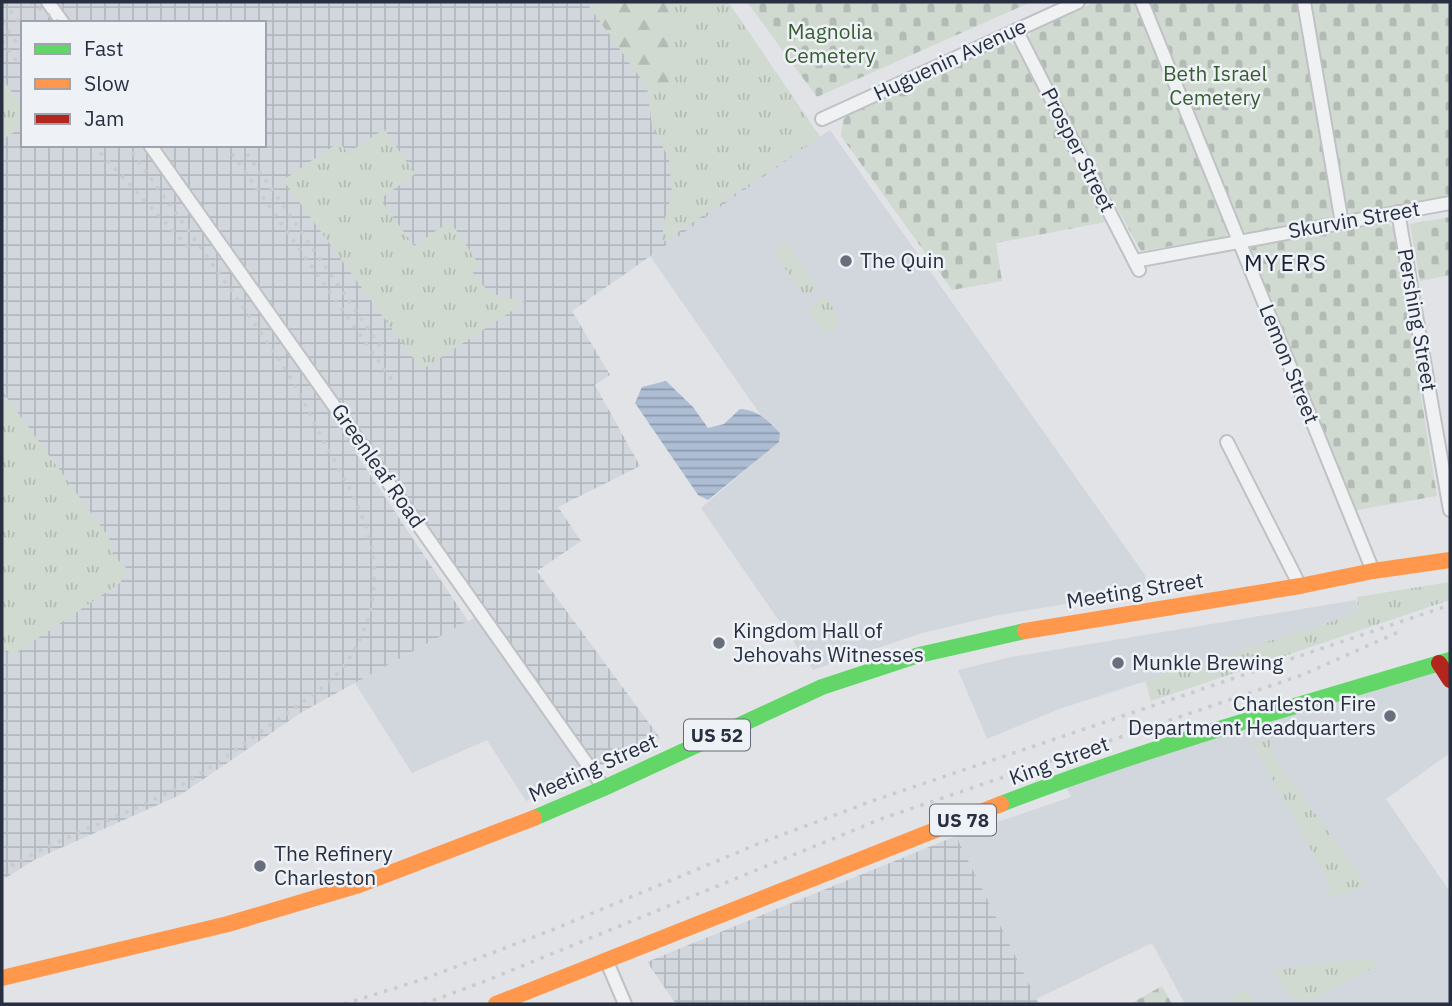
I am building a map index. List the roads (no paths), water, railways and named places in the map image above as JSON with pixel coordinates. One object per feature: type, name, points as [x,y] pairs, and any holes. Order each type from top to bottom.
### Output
[{"type":"main road","name":"Meeting Street","points":[[2,978],[228,924],[359,885],[507,829],[604,788],[822,687],[919,655],[1017,632],[1450,560]]},
{"type":"main road","points":[[1444,662],[1450,680]]},
{"type":"main road","name":"King Street","points":[[496,1004],[1063,780],[1186,738],[1444,662]]},
{"type":"street","points":[[48,2],[62,21]]},
{"type":"street","name":"Huguenin Avenue","points":[[822,119],[1078,2]]},
{"type":"street","name":"Lemon Street","points":[[1142,2],[1373,571]]},
{"type":"street","points":[[1304,2],[1342,223]]},
{"type":"street","name":"Prosper Street","points":[[1016,30],[1137,266]]},
{"type":"street","name":"Greenleaf Road","points":[[151,147],[604,788]]},
{"type":"street","name":"Skurvin Street","points":[[1137,266],[1239,242],[1450,203]]},
{"type":"street","name":"Pershing Street","points":[[1398,212],[1450,510]]},
{"type":"street","points":[[1227,442],[1300,586]]},
{"type":"street","points":[[607,962],[625,1004]]},
{"type":"water","points":[[666,381],[693,407],[708,428],[724,424],[740,409],[753,411],[780,433],[779,442],[708,500],[698,495],[635,403],[642,387]]},
{"type":"railway","points":[[4,2],[21,24]]},
{"type":"railway","points":[[30,2],[57,21]]},
{"type":"railway","points":[[2,22],[21,49]]},
{"type":"railway","points":[[2,41],[21,67]]},
{"type":"railway","points":[[95,147],[189,248]]},
{"type":"railway","points":[[2,871],[43,849],[182,785],[308,698],[330,681],[353,652],[362,636],[372,600],[374,563],[363,518],[297,390],[243,307],[128,147]]},
{"type":"railway","points":[[227,147],[394,383]]},
{"type":"railway","points":[[242,147],[385,353]]},
{"type":"railway","points":[[344,1004],[424,979],[552,930],[760,843],[875,800],[1450,605]]},
{"type":"railway","points":[[423,1004],[881,819],[1302,675],[1403,630]]},
{"type":"place","name":"The Quin","points":[[846,261]]},
{"type":"place","name":"Kingdom Hall of Jehovahs Witnesses","points":[[719,643]]},
{"type":"place","name":"Munkle Brewing","points":[[1118,663]]},
{"type":"place","name":"Charleston Fire Department Headquarters","points":[[1390,716]]},
{"type":"place","name":"The Refinery Charleston","points":[[260,866]]},
{"type":"district","name":"MYERS","points":[[1286,263]]},
{"type":"park label","name":"Magnolia Cemetery","points":[[830,44]]},
{"type":"park label","name":"Beth Israel Cemetery","points":[[1215,86]]}]
